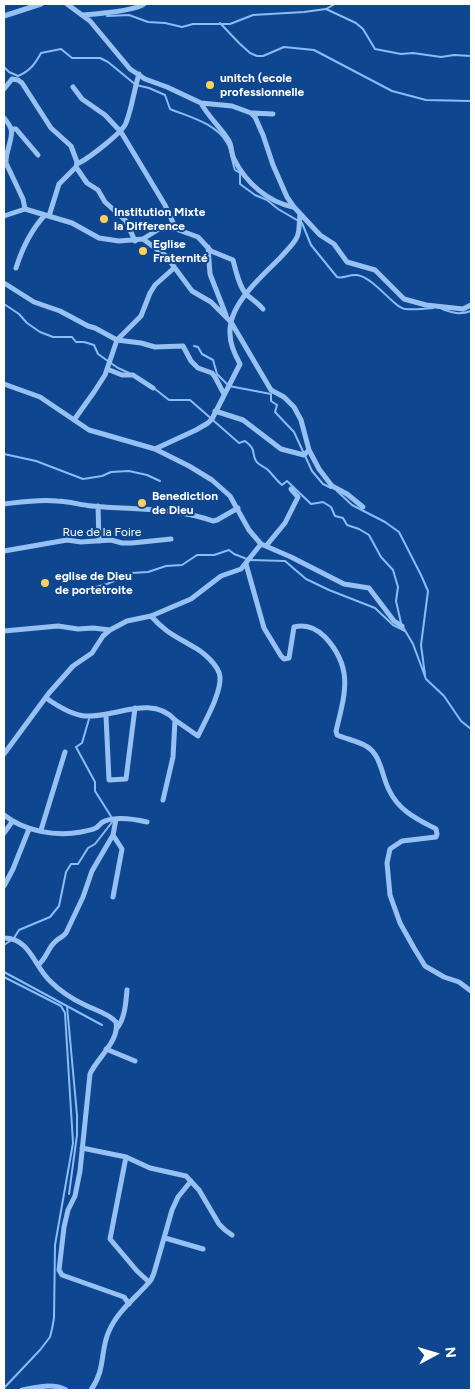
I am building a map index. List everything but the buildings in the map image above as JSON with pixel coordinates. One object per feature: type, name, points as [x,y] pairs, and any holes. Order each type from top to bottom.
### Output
[{"type":"street","points":[[4,16],[41,4]]},
{"type":"street","points":[[66,4],[83,15],[102,34],[130,69],[145,79],[201,103],[232,106],[251,113],[273,114]]},
{"type":"street","points":[[83,15],[127,9],[144,4]]},
{"type":"street","points":[[16,268],[20,253],[36,225],[47,216],[59,184],[79,162],[120,132],[126,125],[139,74]]},
{"type":"street","points":[[4,88],[12,79],[22,83],[51,128],[69,143],[87,183],[98,190],[112,209],[126,221],[135,240]]},
{"type":"street","points":[[73,87],[82,99],[106,115],[120,132],[165,205],[176,229]]},
{"type":"street","points":[[201,103],[207,114],[229,142],[235,162],[256,189],[282,204],[294,207]]},
{"type":"street","points":[[251,113],[255,117],[287,196],[294,207],[320,235],[334,244],[347,262],[375,270],[404,299],[426,305],[463,309],[471,305]]},
{"type":"street","points":[[4,118],[12,134],[5,157],[6,163],[23,199],[25,209]]},
{"type":"street","points":[[11,129],[16,129],[38,156]]},
{"type":"street","points":[[4,216],[25,209],[80,226],[100,238],[135,240],[143,239],[159,229],[176,229],[198,237],[211,251],[233,260],[246,294],[263,309]]},
{"type":"street","points":[[155,449],[208,423],[216,411],[240,364],[233,351],[229,320],[246,294],[297,237],[300,214]]},
{"type":"street","points":[[143,239],[152,247],[160,250],[192,291],[210,302],[229,320]]},
{"type":"street","points":[[208,247],[210,274],[229,320],[271,390],[284,397],[298,413],[302,420],[309,450],[319,469],[332,486],[347,494],[363,507]]},
{"type":"street","points":[[74,420],[94,392],[107,369],[117,340],[141,316],[155,285],[174,268]]},
{"type":"street","points":[[4,283],[34,302],[60,310],[117,340],[155,347],[183,346],[191,361],[198,368],[215,376],[224,394]]},
{"type":"street","points":[[107,369],[122,375],[133,375],[153,388]]},
{"type":"street","points":[[4,384],[40,397],[89,430],[155,449],[189,466],[212,480],[230,496],[249,530],[264,545],[344,584],[369,588],[394,621],[402,626]]},
{"type":"street","points":[[216,411],[243,420],[281,449],[304,455],[309,450]]},
{"type":"street","points":[[4,754],[46,698],[73,666],[92,653],[103,636],[110,630],[127,621],[151,616],[191,599],[221,576],[241,569],[285,523],[298,497],[290,489]]},
{"type":"street","points":[[4,504],[57,500],[164,512],[178,511],[213,521],[238,508]]},
{"type":"street","points":[[98,506],[99,542]]},
{"type":"street","name":"Rue de la Foire","points":[[4,551],[67,540],[99,542],[111,540],[132,543],[172,539]]},
{"type":"street","points":[[246,564],[264,628],[284,659],[289,658],[294,627],[302,625],[322,634],[338,652],[344,669],[344,698],[336,731],[337,735],[367,746],[379,762],[388,790],[405,812],[436,829],[436,836],[402,842],[390,849],[387,863],[390,895],[400,923],[425,966],[444,977],[459,982],[471,991]]},
{"type":"street","points":[[46,698],[75,714],[84,716],[106,716],[135,708],[160,708],[198,736],[217,693],[220,677],[211,661],[194,647],[170,635],[151,616]]},
{"type":"street","points":[[4,631],[58,626],[110,630]]},
{"type":"street","points":[[106,716],[110,780],[126,779],[135,708]]},
{"type":"street","points":[[163,800],[173,757],[175,720]]},
{"type":"street","points":[[41,830],[65,752]]},
{"type":"street","points":[[4,815],[12,822],[29,829],[52,832],[81,832],[95,829],[106,820],[131,818],[147,822]]},
{"type":"street","points":[[38,965],[44,961],[55,941],[62,938],[66,933],[92,871],[113,835],[116,819]]},
{"type":"street","points":[[4,833],[12,822]]},
{"type":"street","points":[[4,886],[13,870],[29,829]]},
{"type":"street","points":[[113,835],[122,849],[114,897]]},
{"type":"street","points":[[4,938],[13,938],[29,950],[40,971],[62,992],[116,1022],[116,1034],[94,1064],[90,1074],[80,1171],[75,1196],[68,1210],[64,1227],[59,1270],[62,1275],[124,1297],[130,1304]]},
{"type":"street","points":[[117,1028],[123,1014],[127,990]]},
{"type":"street","points":[[106,1049],[135,1061]]},
{"type":"street","points":[[82,1148],[126,1157],[150,1168],[186,1176],[199,1190],[219,1224],[232,1235]]},
{"type":"street","points":[[126,1157],[110,1239],[149,1282]]},
{"type":"street","points":[[91,1390],[102,1367],[108,1334],[115,1318],[130,1304],[149,1282],[154,1273],[172,1210],[178,1197],[191,1181]]},
{"type":"street","points":[[165,1238],[203,1249]]},
{"type":"street","points":[[22,1390],[56,1386],[66,1390]]},
{"type":"waterway","points":[[107,16],[129,15],[148,22],[182,27],[193,24],[230,24],[253,15],[304,12],[326,9],[335,4]]},
{"type":"waterway","points":[[326,9],[356,23],[363,29],[375,49],[401,54],[413,53],[441,57],[454,55],[471,56]]},
{"type":"waterway","points":[[220,23],[250,53],[257,56],[263,56],[284,47],[314,50],[392,91],[426,100],[471,101]]},
{"type":"waterway","points":[[4,67],[9,72],[18,76],[32,67],[41,53],[61,49],[72,58],[100,58],[108,62],[136,85],[165,95],[170,109],[216,130],[228,146],[235,170],[240,173],[240,184],[302,223],[311,245],[337,277],[354,275],[364,277],[371,281],[395,304],[405,309],[433,308]]},
{"type":"waterway","points":[[4,304],[40,332],[53,337],[72,337],[76,342],[94,345],[98,354],[129,373]]},
{"type":"waterway","points":[[442,309],[456,313],[471,311]]},
{"type":"waterway","points":[[194,346],[198,347],[202,354],[213,360],[217,374],[229,386],[271,394],[271,401],[277,405],[275,412],[294,432],[312,471],[323,484],[331,488]]},
{"type":"waterway","points":[[155,389],[169,400],[190,400],[239,443],[245,441],[249,444],[257,463],[268,470],[282,485],[287,481],[311,504],[323,502],[331,507],[335,516],[343,518],[347,525],[369,535],[381,557],[393,570],[398,587],[396,601],[401,623]]},
{"type":"waterway","points":[[4,454],[36,461],[83,479],[102,476],[111,472],[129,471],[147,475],[160,481]]},
{"type":"waterway","points":[[337,491],[352,505],[385,522],[399,532],[421,575],[428,591],[421,645],[425,675]]},
{"type":"waterway","points":[[96,587],[132,573],[148,572],[166,566],[182,565],[197,555],[214,555],[229,550],[247,559]]},
{"type":"waterway","points":[[251,560],[285,561],[306,579],[375,608],[393,625],[405,631]]},
{"type":"waterway","points":[[403,627],[413,644],[426,679],[444,696],[461,721],[471,729]]},
{"type":"waterway","points":[[89,719],[82,743],[76,747],[95,782],[95,791],[112,818]]},
{"type":"waterway","points":[[14,938],[19,930],[50,917],[59,906],[66,872],[71,864],[78,864],[88,848],[95,844],[113,821]]},
{"type":"waterway","points":[[4,945],[10,941]]},
{"type":"waterway","points":[[4,972],[102,1025]]},
{"type":"waterway","points":[[4,977],[61,1006],[65,1013],[73,1143],[55,1245],[54,1318],[50,1337],[4,1388]]},
{"type":"waterway","points":[[67,1006],[77,1115],[77,1135],[69,1194]]},
{"type":"place","name":"unitch (ecole professionnelle","points":[[210,85]]},
{"type":"place","name":"Institution Mixte la Difference","points":[[104,219]]},
{"type":"place","name":"Eglise Fraternité","points":[[143,251]]},
{"type":"place","name":"Benediction de Dieu","points":[[142,503]]},
{"type":"place","name":"eglise de Dieu de portetroite","points":[[45,583]]}]
